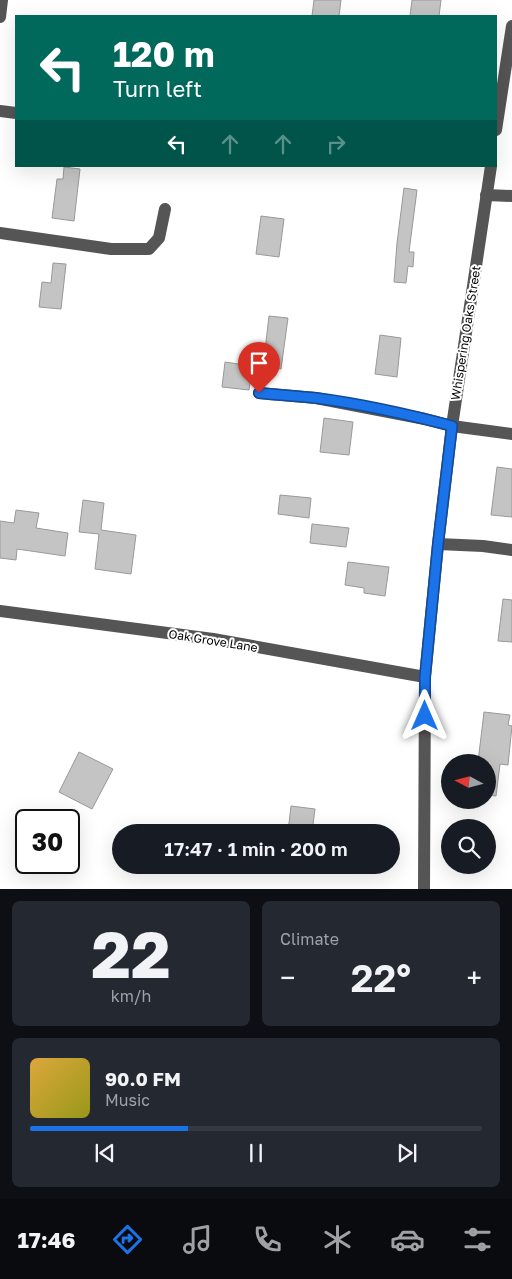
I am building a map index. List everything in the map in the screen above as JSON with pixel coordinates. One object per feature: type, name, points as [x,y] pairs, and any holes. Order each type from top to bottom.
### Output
[{"type":"street","points":[[0,17],[2,0]]},
{"type":"street","points":[[497,124],[512,26]]},
{"type":"street","points":[[0,111],[15,112]]},
{"type":"street","name":"Whispering Oaks Street","points":[[424,889],[425,677],[452,426],[491,167]]},
{"type":"street","points":[[486,195],[512,196]]},
{"type":"street","points":[[0,233],[111,249],[149,249],[159,238],[164,209]]},
{"type":"street","points":[[259,393],[316,398],[452,426],[512,434]]},
{"type":"street","points":[[438,544],[483,546],[512,550]]},
{"type":"street","name":"Oak Grove Lane","points":[[0,611],[213,640],[425,677]]},
{"type":"building","points":[[314,0],[341,0],[339,15],[312,15]]},
{"type":"building","points":[[412,0],[441,0],[439,15],[410,15]]},
{"type":"building","points":[[64,167],[80,169],[74,221],[52,218],[57,179],[63,179]]},
{"type":"building","points":[[404,188],[417,190],[409,252],[414,252],[413,267],[408,266],[406,283],[394,282]]},
{"type":"building","points":[[261,216],[284,219],[279,257],[256,254]]},
{"type":"building","points":[[53,263],[66,264],[61,309],[39,307],[42,282],[51,283]]},
{"type":"building","points":[[269,316],[288,318],[281,369],[263,367]]},
{"type":"building","points":[[380,335],[401,338],[397,377],[375,374]]},
{"type":"building","points":[[225,362],[252,366],[249,390],[222,387]]},
{"type":"building","points":[[324,418],[353,422],[349,455],[320,452]]},
{"type":"building","points":[[497,467],[512,469],[512,517],[491,515]]},
{"type":"building","points":[[280,495],[311,498],[309,518],[278,514]]},
{"type":"building","points":[[83,500],[104,503],[101,530],[136,535],[131,574],[95,569],[99,534],[79,532]]},
{"type":"building","points":[[16,510],[39,513],[36,528],[68,533],[65,556],[17,549],[16,560],[0,558],[0,521],[14,523]]},
{"type":"building","points":[[312,524],[349,528],[346,547],[310,543]]},
{"type":"building","points":[[348,562],[389,567],[385,596],[364,593],[364,588],[345,585]]},
{"type":"building","points":[[503,599],[512,600],[512,642],[498,641]]},
{"type":"building","points":[[484,712],[510,715],[508,725],[512,726],[508,765],[500,764],[496,796],[496,754],[479,754]]},
{"type":"building","points":[[79,752],[113,769],[92,809],[59,792]]},
{"type":"building","points":[[291,806],[315,809],[313,824],[289,824]]},
{"type":"route","points":[[259,393],[316,398],[452,426],[425,677],[425,716]]}]
